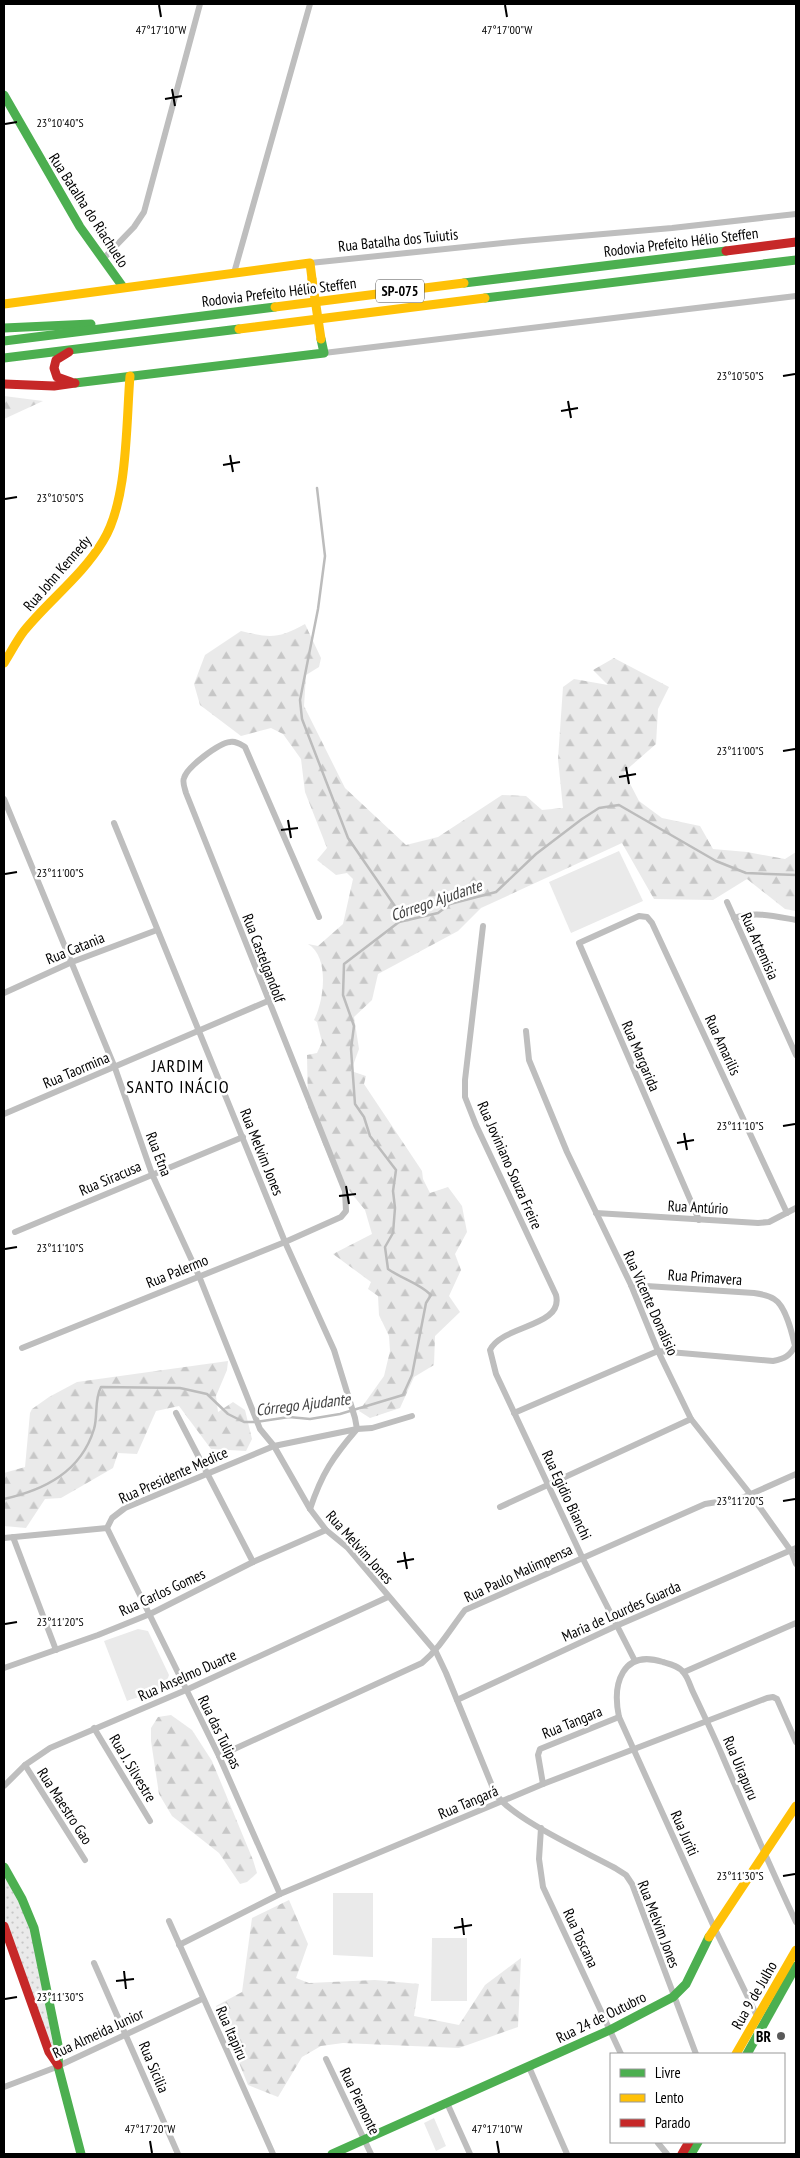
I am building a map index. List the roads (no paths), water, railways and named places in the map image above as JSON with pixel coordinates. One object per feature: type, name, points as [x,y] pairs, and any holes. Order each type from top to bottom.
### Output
[{"type":"main road","name":"Rua Batalha do Riachuelo","points":[[4,95],[80,227],[123,287]]},
{"type":"main road","name":"Rodovia Prefeito Hélio Steffen","points":[[4,341],[796,242]]},
{"type":"main road","name":"SP-075","points":[[4,358],[796,260]]},
{"type":"main road","name":"Rua Batalha dos Tuiutis","points":[[4,304],[310,263]]},
{"type":"main road","points":[[4,384],[54,386],[75,384],[324,353],[310,263]]},
{"type":"main road","points":[[4,328],[67,324],[133,324]]},
{"type":"main road","points":[[75,384],[57,377],[54,368],[56,360],[76,349]]},
{"type":"main road","name":"Rua John Kennedy","points":[[4,663],[24,631],[65,590],[92,556],[103,541],[113,520],[121,483],[130,376]]},
{"type":"main road","name":"Rua 24 de Outubro","points":[[332,2154],[610,2030],[673,1997],[686,1984],[714,1928],[796,1806]]},
{"type":"main road","points":[[4,1867],[22,1900],[34,1928],[59,2050],[58,2066]]},
{"type":"main road","points":[[4,1926],[49,2052],[58,2066],[81,2154]]},
{"type":"main road","name":"Rua 9 de Julho","points":[[737,2053],[796,1950]]},
{"type":"main road","name":"Rua 9 de Julho","points":[[747,2053],[796,1966]]},
{"type":"main road","points":[[746,2053],[760,2025],[757,2016]]},
{"type":"main road","points":[[682,2154],[688,2143]]},
{"type":"main road","points":[[691,2154],[697,2143]]},
{"type":"street","points":[[104,258],[134,227],[144,212],[200,4]]},
{"type":"street","points":[[234,274],[310,4]]},
{"type":"street","name":"Rua Batalha dos Tuiutis","points":[[310,263],[796,214]]},
{"type":"street","points":[[324,353],[796,296]]},
{"type":"street","name":"Rua Castelgandolf","points":[[319,917],[245,747],[238,742],[229,742],[218,746],[187,771],[183,780],[186,794],[345,1191],[347,1207],[341,1217]]},
{"type":"street","name":"Rua Etna","points":[[4,799],[114,1068],[152,1174],[199,1276],[260,1429],[274,1446],[310,1509]]},
{"type":"street","name":"Rua Melvim Jones","points":[[114,823],[156,930],[285,1242],[334,1350],[352,1405],[357,1429],[333,1457],[325,1470],[310,1509],[326,1530],[348,1548],[436,1652],[491,1785],[501,1802],[541,1828],[626,1875],[638,1898],[673,1997],[696,2053]]},
{"type":"street","name":"Rua Artemisia","points":[[727,902],[796,1055]]},
{"type":"street","points":[[734,918],[757,913],[796,920]]},
{"type":"street","name":"Rua Amarilis","points":[[619,925],[643,916],[647,917],[652,923],[787,1213]]},
{"type":"street","name":"Rua Margarida","points":[[619,925],[579,943],[698,1220]]},
{"type":"street","name":"Rua Joviniano Souza Freire","points":[[483,926],[464,1088],[476,1125],[556,1295],[558,1303],[556,1310],[549,1316],[498,1339]]},
{"type":"street","name":"Rua Catania","points":[[4,993],[72,962],[156,930]]},
{"type":"street","name":"Rua Taormina","points":[[4,1114],[268,1001]]},
{"type":"street","name":"Rua Vicente Donalisio","points":[[526,1031],[529,1060],[567,1152],[631,1286],[658,1351],[691,1419],[793,1549],[796,1564]]},
{"type":"street","name":"Rua Siracusa","points":[[15,1232],[243,1137]]},
{"type":"street","name":"Rua Antúrio","points":[[596,1213],[698,1220],[769,1222],[796,1208]]},
{"type":"street","name":"Rua Palermo","points":[[22,1348],[285,1242],[341,1217]]},
{"type":"street","name":"Rua Primavera","points":[[631,1286],[754,1293],[776,1300],[783,1310],[795,1346],[791,1353],[782,1360],[773,1361],[658,1351]]},
{"type":"street","name":"Rua Egidio Bianchi","points":[[498,1339],[490,1350],[491,1358],[514,1413],[582,1557],[635,1661]]},
{"type":"street","points":[[514,1413],[658,1351]]},
{"type":"street","points":[[176,1413],[253,1562]]},
{"type":"street","name":"Rua Presidente Medice","points":[[107,1528],[112,1518],[125,1508],[207,1472],[274,1446],[357,1429],[382,1426],[412,1416]]},
{"type":"street","points":[[500,1508],[691,1419]]},
{"type":"street","name":"Rua Paulo Malimpensa","points":[[219,1756],[422,1663],[436,1652],[447,1633],[465,1610],[704,1504],[751,1495],[796,1474]]},
{"type":"street","points":[[4,1538],[107,1528]]},
{"type":"street","name":"Rua das Tulipas","points":[[107,1528],[219,1756],[280,1894]]},
{"type":"street","name":"Rua Carlos Gomes","points":[[4,1668],[150,1614],[253,1562],[326,1530]]},
{"type":"street","points":[[13,1537],[56,1650]]},
{"type":"street","name":"Maria de Lourdes Guarda","points":[[457,1700],[616,1626],[793,1549]]},
{"type":"street","name":"Rua Anselmo Duarte","points":[[4,1786],[24,1765],[50,1748],[186,1690],[388,1597]]},
{"type":"street","points":[[635,1661],[657,1660],[670,1664],[684,1672],[796,1623]]},
{"type":"street","name":"Rua Juriti","points":[[635,1661],[623,1672],[617,1687],[616,1702],[620,1717],[633,1750],[714,1928],[757,2016]]},
{"type":"street","name":"Rua Uirapuru","points":[[684,1672],[708,1722],[763,1853],[796,1922]]},
{"type":"street","name":"Rua Tangará","points":[[179,1945],[280,1894],[543,1784],[773,1696],[777,1699],[796,1742]]},
{"type":"street","name":"Rua Tangara","points":[[543,1784],[538,1755],[540,1749],[620,1717]]},
{"type":"street","name":"Rua J. Silvestre","points":[[94,1728],[150,1821]]},
{"type":"street","name":"Rua Maestro Gao","points":[[24,1765],[85,1860]]},
{"type":"street","name":"Rua Toscana","points":[[541,1828],[539,1859],[543,1887],[621,2053]]},
{"type":"street","name":"Rua Itapiru","points":[[169,1921],[202,1999],[273,2154]]},
{"type":"street","name":"Rua Sicilia","points":[[94,1963],[178,2154]]},
{"type":"street","name":"Rua Almeida Junior","points":[[4,2087],[58,2066],[202,1999]]},
{"type":"street","name":"Rua Piemonte","points":[[326,2059],[371,2154]]},
{"type":"street","points":[[529,2067],[567,2154]]},
{"type":"street","points":[[447,2103],[470,2154]]},
{"type":"street","points":[[658,2143],[662,2154]]},
{"type":"street","points":[[658,2143],[667,2154]]},
{"type":"waterway","points":[[317,488],[325,556],[318,609],[300,700],[302,719],[348,838],[399,912],[399,922]]},
{"type":"waterway","name":"Córrego Ajudante","points":[[4,1499],[47,1484],[59,1477],[80,1457],[94,1429],[101,1387],[180,1388],[207,1394],[228,1414],[244,1422],[289,1417],[310,1419],[340,1414],[403,1395],[412,1375],[426,1303],[431,1295],[421,1287],[388,1269],[385,1247],[393,1233],[395,1208],[393,1191],[396,1170],[370,1136],[364,1117],[355,1104],[351,1049],[354,1026],[343,995],[344,964],[399,922],[438,913],[450,904],[496,892],[536,854],[599,808],[619,805],[716,861],[746,873],[796,875]]},
{"type":"place","name":"BR","points":[[781,2036]]},
{"type":"district","name":"JARDIM SANTO INÁCIO","points":[[178,1075]]}]
